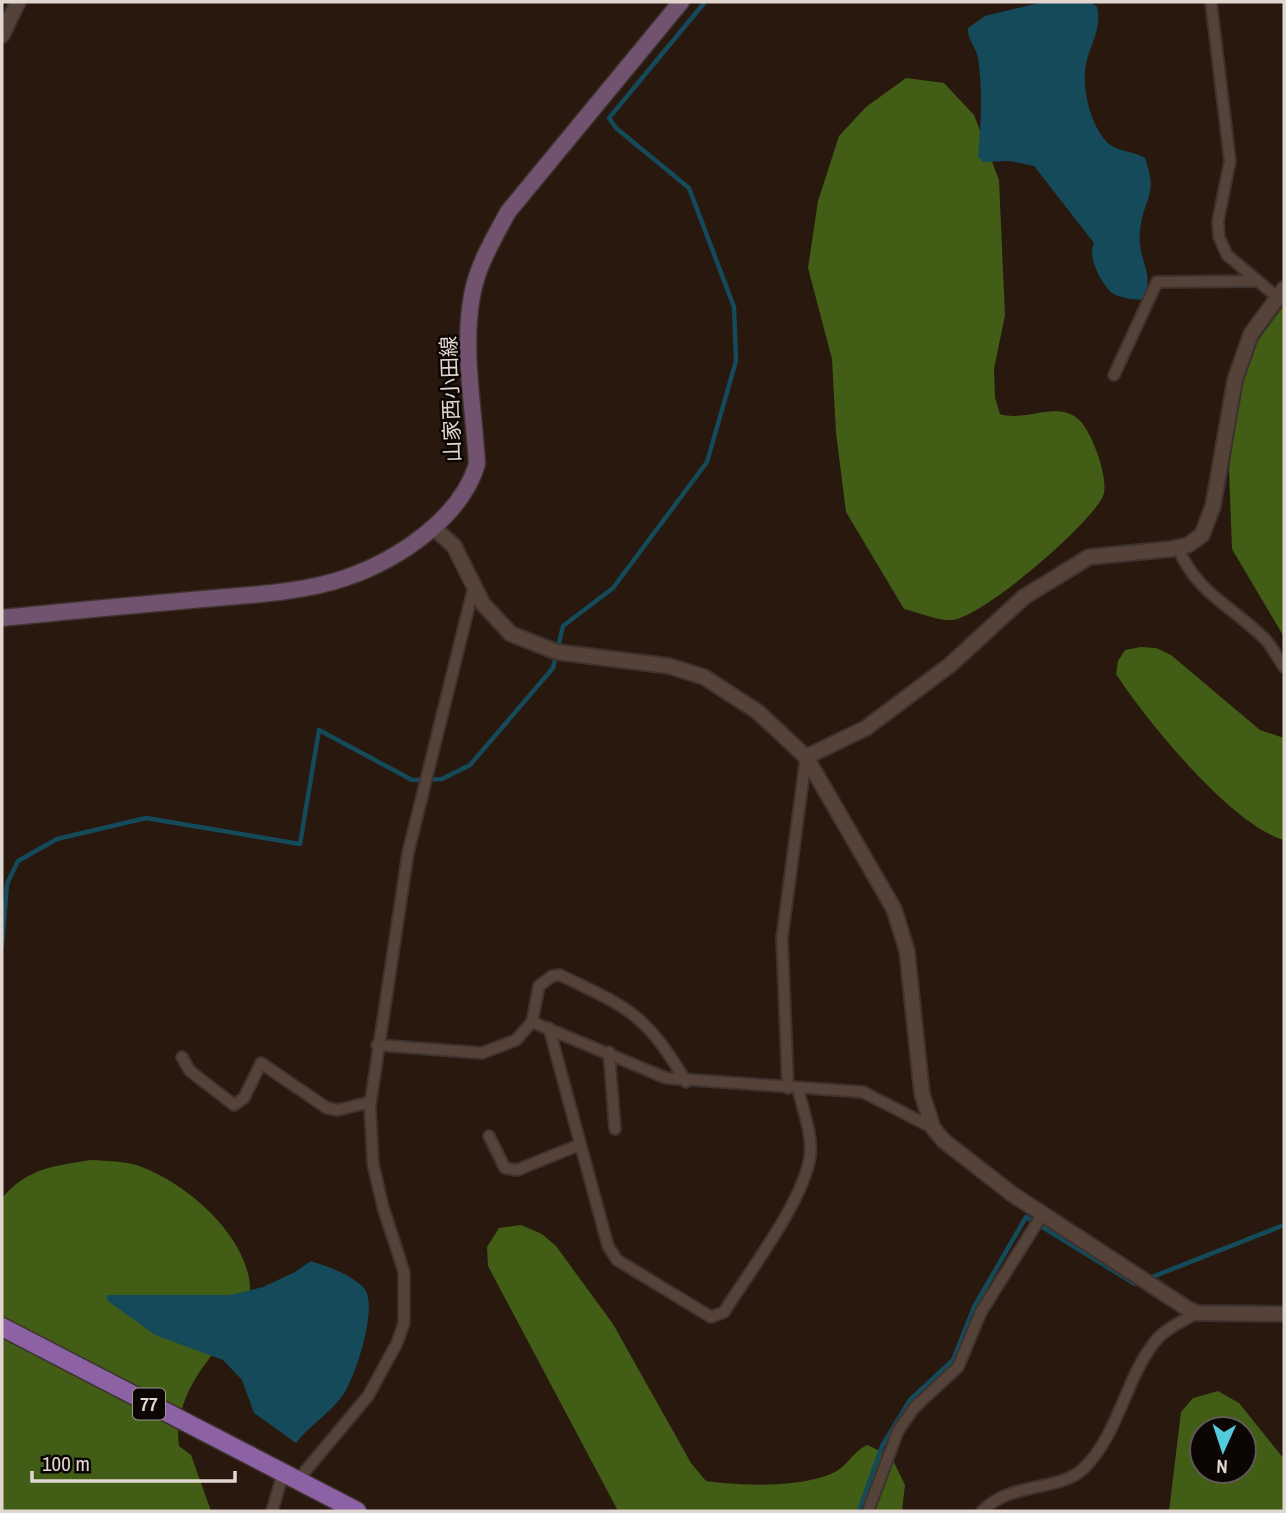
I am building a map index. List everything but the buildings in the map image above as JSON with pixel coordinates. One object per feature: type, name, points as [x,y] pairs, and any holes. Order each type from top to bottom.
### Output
[{"type":"main road","name":"山家西小田線","points":[[2,618],[279,591],[345,578],[435,528],[472,481],[477,464],[469,323],[472,295],[487,251],[508,212],[681,2]]},
{"type":"main road","name":"77","points":[[2,1327],[357,1511]]},
{"type":"street","points":[[2,34],[18,2]]},
{"type":"street","points":[[806,757],[866,728],[950,665],[1024,597],[1089,557],[1178,547],[1188,545],[1202,535],[1213,506],[1235,380],[1251,334],[1281,294],[1256,281],[1227,256],[1219,237],[1218,221],[1230,161],[1211,2]]},
{"type":"street","points":[[1114,375],[1157,282],[1256,281]]},
{"type":"street","points":[[435,528],[454,546],[491,615],[511,635],[556,652],[668,666],[704,677],[758,712],[806,757],[894,909],[907,951],[922,1094],[933,1128]]},
{"type":"street","points":[[1178,547],[1185,565],[1217,602],[1266,640],[1284,667]]},
{"type":"street","points":[[272,1511],[290,1477],[368,1396],[397,1343],[404,1323],[404,1272],[383,1207],[373,1164],[370,1102],[408,853],[474,585]]},
{"type":"street","points":[[549,1028],[608,1246],[617,1260],[711,1317],[718,1315],[795,1198],[810,1158],[810,1142],[793,1088],[782,938],[806,757]]},
{"type":"street","points":[[377,1045],[482,1053],[500,1049],[516,1040],[532,1021],[539,986],[552,976],[560,975],[608,997],[639,1018],[666,1047],[686,1082]]},
{"type":"street","points":[[532,1021],[648,1071],[686,1082],[863,1092],[933,1128],[975,1166],[1042,1215],[1173,1301],[1197,1313],[1284,1314]]},
{"type":"street","points":[[609,1052],[615,1129]]},
{"type":"street","points":[[182,1057],[190,1071],[234,1105],[244,1098],[261,1063],[327,1108],[338,1110],[370,1102]]},
{"type":"street","points":[[489,1136],[505,1168],[517,1170],[579,1145]]},
{"type":"street","points":[[868,1511],[898,1431],[914,1408],[951,1376],[964,1358],[981,1312],[1042,1215]]},
{"type":"street","points":[[982,1511],[1012,1491],[1071,1477],[1083,1469],[1097,1451],[1153,1344],[1197,1313]]},
{"type":"green space","points":[[906,78],[944,83],[974,115],[999,180],[1005,315],[994,369],[995,398],[1000,414],[1019,416],[1059,411],[1077,418],[1093,443],[1104,478],[1103,496],[1058,547],[986,604],[966,616],[951,620],[904,609],[846,512],[836,433],[832,359],[808,268],[818,201],[839,136],[866,107]]},
{"type":"green space","points":[[1284,305],[1284,637],[1232,549],[1229,469],[1241,386],[1251,350]]},
{"type":"green space","points":[[1156,648],[1171,655],[1260,730],[1284,738],[1284,840],[1263,830],[1215,793],[1147,717],[1116,674],[1118,661],[1125,650]]},
{"type":"green space","points":[[91,1160],[139,1166],[181,1188],[220,1223],[246,1266],[250,1289],[246,1315],[199,1373],[180,1415],[179,1446],[191,1455],[211,1511],[2,1511],[2,1198],[32,1174]]},
{"type":"green space","points":[[521,1225],[542,1234],[556,1246],[613,1324],[691,1463],[706,1481],[770,1484],[820,1478],[838,1470],[867,1445],[891,1456],[905,1485],[902,1511],[618,1511],[488,1266],[487,1247],[499,1228]]},
{"type":"green space","points":[[1218,1391],[1239,1403],[1249,1415],[1188,1415],[1188,1485],[1258,1485],[1258,1427],[1284,1459],[1284,1511],[1169,1511],[1181,1412],[1193,1398]]},
{"type":"water","points":[[1043,2],[1091,2],[1097,7],[1097,27],[1085,70],[1088,104],[1097,127],[1109,144],[1145,158],[1151,181],[1140,232],[1148,280],[1144,300],[1119,296],[1108,289],[1094,262],[1094,243],[1034,166],[1010,161],[983,162],[978,157],[981,83],[978,58],[968,28],[985,16]]},
{"type":"water","points":[[311,1261],[358,1283],[368,1297],[369,1309],[360,1356],[345,1392],[296,1443],[254,1413],[242,1380],[223,1360],[155,1335],[108,1301],[106,1295],[230,1295],[263,1287]]},
{"type":"waterway","points":[[2,945],[7,884],[18,861],[57,839],[146,818],[300,844],[319,730],[412,780],[442,779],[470,765],[553,668],[563,626],[613,588],[707,462],[736,361],[734,307],[689,188],[616,128],[609,118],[705,2]]},
{"type":"waterway","points":[[859,1511],[882,1446],[910,1400],[953,1360],[974,1307],[1026,1217],[1135,1284],[1139,1282]]},
{"type":"waterway","points":[[1147,1279],[1284,1225]]}]
